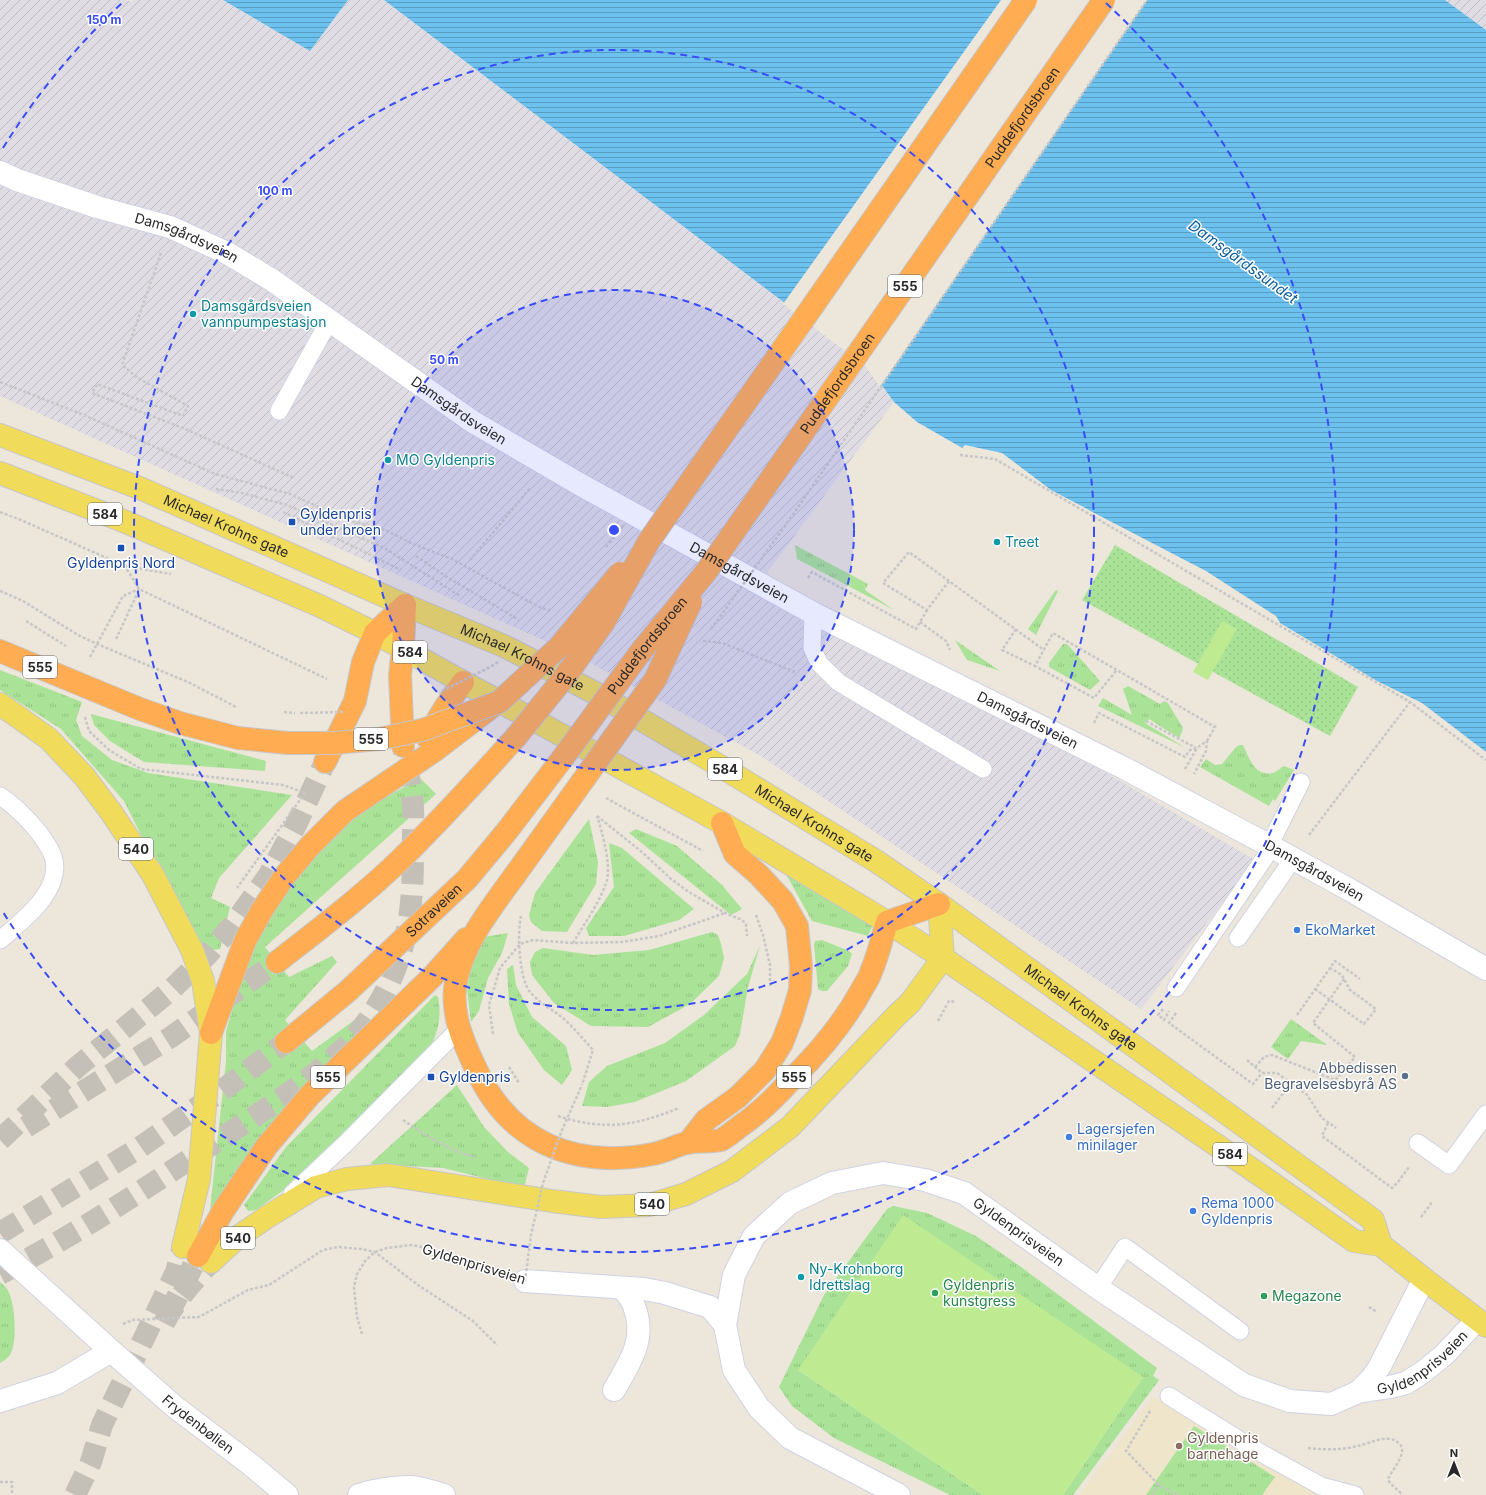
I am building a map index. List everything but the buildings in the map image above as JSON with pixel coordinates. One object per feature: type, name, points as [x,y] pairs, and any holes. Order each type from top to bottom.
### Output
[{"type":"highway","name":"555","points":[[211,1033],[244,941],[284,877],[310,846],[346,811],[434,752],[499,702],[559,647],[649,541],[1026,0]]},
{"type":"highway","name":"Puddefjordsbroen","points":[[562,759],[642,650],[706,572],[1104,0]]},
{"type":"highway","name":"555","points":[[277,962],[340,913],[401,858],[465,793],[516,737],[567,674],[604,622],[649,541]]},
{"type":"highway","name":"555","points":[[706,572],[655,680],[484,920],[463,956],[456,983],[455,1009],[459,1029],[481,1081],[504,1114],[531,1137],[564,1152],[593,1157],[620,1158],[655,1153],[688,1143],[721,1140],[752,1119],[809,1062],[832,1036],[852,1008],[871,972],[886,922]]},
{"type":"highway","name":"555","points":[[324,762],[355,701],[363,662],[375,633],[405,605]]},
{"type":"highway","name":"555","points":[[403,746],[400,675],[405,605]]},
{"type":"highway","name":"555","points":[[0,651],[146,711],[180,723],[238,738],[288,743],[334,743],[379,739],[422,730],[499,702]]},
{"type":"highway","points":[[426,740],[446,706],[463,682]]},
{"type":"highway","name":"Sotraveien","points":[[286,1042],[348,991],[466,879],[507,831],[562,759]]},
{"type":"highway","points":[[688,1143],[706,1120],[738,1097],[765,1070],[782,1043],[800,990],[802,966],[797,926],[783,901],[759,875],[735,854],[722,823]]},
{"type":"highway","points":[[886,922],[939,904]]},
{"type":"highway","name":"555","points":[[197,1255],[223,1211],[262,1153],[310,1095],[432,977],[484,920]]},
{"type":"main road","name":"Michael Krohns gate","points":[[0,436],[142,489],[405,605],[504,646],[601,696],[720,766],[876,861],[939,904],[1373,1220],[1381,1245]]},
{"type":"main road","name":"584","points":[[0,473],[167,540],[320,606],[403,648],[722,823],[944,958],[1354,1241],[1381,1245],[1482,1323]]},
{"type":"main road","name":"540","points":[[0,704],[49,739],[84,776],[111,812],[153,875],[192,950],[203,981],[211,1033],[199,1179],[197,1255],[238,1238],[267,1217],[316,1187],[347,1179],[388,1175],[552,1201],[601,1207],[649,1205],[686,1194],[732,1171],[790,1127],[910,1003],[944,958]]},
{"type":"main road","points":[[939,904],[944,958]]},
{"type":"street","name":"Damsgårdsveien","points":[[0,172],[17,180],[97,207],[170,228],[227,253],[272,280],[473,422],[548,466],[813,613],[1117,764],[1294,858],[1486,969]]},
{"type":"street","name":"Gyldenprisveien","points":[[899,1495],[790,1438],[758,1408],[734,1370],[725,1325],[734,1275],[754,1236],[790,1203],[832,1183],[883,1173],[925,1180],[964,1192],[1098,1288],[1244,1385],[1290,1401],[1331,1404],[1358,1392],[1390,1387],[1406,1382],[1444,1355],[1482,1323]]},
{"type":"street","name":"Frydenbølien","points":[[0,1250],[175,1407],[250,1464],[287,1495]]},
{"type":"street","name":"Gyldenprisveien","points":[[516,1278],[665,1293],[710,1306],[725,1325]]},
{"type":"street","name":"Gyldenprisveien","points":[[1358,1392],[1372,1378],[1380,1366],[1424,1279]]},
{"type":"street","points":[[614,1390],[634,1356],[640,1331],[634,1305],[622,1288]]},
{"type":"street","points":[[0,1401],[57,1383],[111,1351]]},
{"type":"street","points":[[359,1495],[371,1491],[412,1487],[444,1495]]},
{"type":"lane","points":[[279,410],[329,321]]},
{"type":"lane","points":[[813,613],[812,648],[820,663],[838,682],[983,769]]},
{"type":"lane","points":[[1176,988],[1271,846],[1301,782]]},
{"type":"lane","points":[[0,796],[33,825],[45,841],[53,856],[54,869],[53,879],[46,893],[27,916],[0,940]]},
{"type":"lane","points":[[1238,938],[1294,858]]},
{"type":"lane","points":[[267,1217],[345,1144],[459,1029]]},
{"type":"lane","points":[[1418,1143],[1449,1165],[1486,1114]]},
{"type":"lane","points":[[1098,1288],[1125,1247],[1240,1331]]},
{"type":"lane","points":[[1169,1396],[1252,1448],[1320,1486],[1355,1495]]},
{"type":"path","points":[[698,647],[785,526],[1148,0]]},
{"type":"path","points":[[170,228],[122,365],[138,378],[188,406],[183,416],[97,384],[92,393],[183,428],[294,478]]},
{"type":"path","points":[[0,382],[84,415],[215,474],[290,494],[346,520],[385,530],[413,544],[452,559],[539,608],[553,612]]},
{"type":"path","points":[[960,456],[995,459],[1410,702],[1486,760]]},
{"type":"path","points":[[470,560],[548,466]]},
{"type":"path","points":[[211,488],[287,505],[386,549],[407,562]]},
{"type":"path","points":[[0,512],[125,566],[174,575]]},
{"type":"path","points":[[283,512],[401,570]]},
{"type":"path","points":[[602,553],[626,522]]},
{"type":"path","points":[[926,610],[883,583],[909,552],[1044,650]]},
{"type":"path","points":[[125,566],[139,589],[327,679]]},
{"type":"path","points":[[807,580],[812,572],[916,629],[926,610],[949,581]]},
{"type":"path","points":[[116,638],[139,589]]},
{"type":"path","points":[[89,660],[123,596],[139,589]]},
{"type":"path","points":[[0,591],[23,600],[78,635],[190,684],[241,710]]},
{"type":"path","points":[[920,622],[946,641]]},
{"type":"path","points":[[1016,629],[1002,650],[1094,698],[1116,671]]},
{"type":"path","points":[[1035,666],[1053,633],[1116,671],[1216,726],[1207,741],[1206,752],[1196,768]]},
{"type":"path","points":[[700,640],[722,643],[801,674],[828,672]]},
{"type":"path","points":[[438,693],[503,659]]},
{"type":"path","points":[[1307,838],[1410,702]]},
{"type":"path","points":[[279,712],[347,712]]},
{"type":"path","points":[[1093,726],[1099,714],[1185,757],[1190,750],[1207,741]]},
{"type":"path","points":[[85,715],[89,731],[109,750],[141,769],[283,785],[305,793],[237,888]]},
{"type":"path","points":[[1146,722],[1196,748]]},
{"type":"path","points":[[1188,765],[1196,748]]},
{"type":"path","points":[[609,800],[706,853]]},
{"type":"path","points":[[573,942],[601,894],[607,879],[608,867],[602,832],[597,816],[642,852],[671,879],[689,892],[725,913],[742,920],[746,924],[747,936]]},
{"type":"path","points":[[516,1278],[531,1235],[543,1183],[562,1130],[582,1086],[594,1050],[564,1019],[542,1004],[529,991],[523,977],[520,944],[519,925],[522,913]]},
{"type":"path","points":[[493,1039],[489,1005],[500,968],[520,944],[533,940],[622,942],[659,936],[725,913]]},
{"type":"path","points":[[756,914],[770,965],[770,992]]},
{"type":"path","points":[[1297,1015],[1335,961],[1360,979]]},
{"type":"path","points":[[1316,989],[1364,1024],[1376,1009],[1350,990],[1342,975],[1330,968]]},
{"type":"path","points":[[1255,1067],[1264,1057],[1272,1056],[1335,1080],[1355,1057],[1313,1023],[1344,980]]},
{"type":"path","points":[[938,1021],[949,1001]]},
{"type":"path","points":[[1169,1023],[1253,1084],[1262,1073]]},
{"type":"path","points":[[1247,1060],[1262,1073],[1277,1073],[1307,1095],[1322,1118],[1336,1128]]},
{"type":"path","points":[[507,1063],[521,1086]]},
{"type":"path","points":[[1272,1108],[1291,1083]]},
{"type":"path","points":[[556,1116],[578,1123],[602,1126],[630,1124],[658,1116],[681,1107]]},
{"type":"path","points":[[397,1116],[423,1134],[452,1150]]},
{"type":"path","points":[[1328,1123],[1322,1136],[1392,1188],[1409,1167]]},
{"type":"path","points":[[1421,1217],[1431,1204],[1429,1202]]},
{"type":"path","name":"Gyldenprisveien","points":[[375,1252],[386,1248],[411,1245],[428,1248],[516,1278]]},
{"type":"path","points":[[95,1336],[132,1320],[199,1317],[248,1290],[269,1285],[323,1250],[338,1247],[375,1252],[418,1285],[473,1321],[497,1345]]},
{"type":"path","points":[[362,1334],[357,1317],[354,1287],[357,1274],[365,1261],[375,1252]]},
{"type":"path","points":[[1154,1406],[1126,1450],[1159,1485],[1176,1495]]},
{"type":"path","points":[[1303,1447],[1316,1449],[1341,1448],[1357,1446],[1386,1438],[1393,1439],[1400,1445],[1402,1450],[1400,1459],[1388,1479],[1402,1495]]},
{"type":"path","points":[[0,1482],[12,1482],[12,1495]]},
{"type":"path","points":[[1152,1495],[1159,1485]]},
{"type":"shaded area","points":[[0,0],[126,0],[132,2],[133,0],[223,0],[310,51],[348,0],[384,0],[868,366],[894,402],[766,574],[1255,860],[1141,1009],[759,755],[574,654],[0,396]]},
{"type":"shaded area","points":[[1445,0],[1486,0],[1486,30]]},
{"type":"shaded area","name":"Gyldenpris barnehage","points":[[1153,1397],[1330,1495],[1079,1495]]},
{"type":"green space","points":[[795,545],[868,584],[865,590],[894,610],[797,559]]},
{"type":"green space","points":[[1115,545],[1358,687],[1330,736],[1082,600]]},
{"type":"green space","points":[[1056,590],[1058,591],[1036,635],[1028,629]]},
{"type":"green space","points":[[1222,621],[1237,629],[1208,680],[1193,672]]},
{"type":"green space","points":[[955,640],[1000,671],[967,660]]},
{"type":"green space","points":[[1063,644],[1069,646],[1100,681],[1090,690],[1049,667],[1049,663]]},
{"type":"green space","points":[[0,670],[82,702],[76,720],[82,736],[112,760],[148,773],[292,795],[219,878],[211,898],[230,907],[220,949],[205,951],[162,877],[124,801],[61,729],[0,690]]},
{"type":"green space","points":[[1128,686],[1160,704],[1164,701],[1168,703],[1183,728],[1179,738],[1149,719],[1145,723],[1184,747],[1098,706],[1103,698],[1132,715],[1123,689]]},
{"type":"green space","points":[[91,714],[266,761],[265,771],[144,762],[110,741],[94,725]]},
{"type":"green space","points":[[1243,745],[1253,765],[1261,772],[1273,773],[1284,766],[1294,770],[1275,801],[1273,799],[1269,806],[1200,767],[1206,759],[1215,765],[1222,764],[1236,747]]},
{"type":"green space","points":[[420,778],[436,794],[265,947],[289,977],[332,956],[337,962],[285,1020],[312,1051],[360,1016],[369,1023],[216,1212],[210,1210],[226,1061],[226,1032],[246,960],[268,917],[314,849],[371,806]]},
{"type":"green space","points":[[589,819],[598,862],[596,884],[567,932],[542,931],[531,922],[529,915],[535,893]]},
{"type":"green space","points":[[636,829],[677,846],[722,885],[742,909],[731,915],[629,833]]},
{"type":"green space","points":[[609,843],[622,848],[694,909],[679,920],[624,936],[589,936],[586,928],[614,887]]},
{"type":"green space","points":[[790,869],[875,920],[868,936],[812,921],[787,876]]},
{"type":"green space","points":[[712,932],[718,935],[724,958],[719,976],[690,1004],[648,1027],[591,1026],[554,1003],[532,975],[530,962],[535,952],[543,948],[593,955],[649,950]]},
{"type":"green space","points":[[508,933],[502,953],[488,978],[479,1011],[471,1022],[467,990],[472,960],[483,937]]},
{"type":"green space","points":[[822,940],[849,951],[852,954],[848,966],[827,991],[818,989],[814,945],[815,941]]},
{"type":"green space","points":[[760,946],[748,987],[740,1034],[735,1046],[686,1081],[635,1102],[607,1107],[582,1106],[589,1082],[607,1066],[665,1043],[704,1015],[747,974]]},
{"type":"green space","points":[[513,965],[516,985],[532,1017],[566,1046],[572,1070],[562,1085],[544,1070],[518,1033],[509,1004],[507,969]]},
{"type":"green space","points":[[435,995],[438,997],[440,1012],[437,1032],[428,1051],[306,1174],[256,1210],[248,1211],[244,1205],[286,1147]]},
{"type":"green space","points":[[1291,1019],[1327,1045],[1301,1041],[1288,1059],[1271,1047]]},
{"type":"green space","points":[[457,1085],[484,1127],[508,1152],[529,1168],[524,1188],[443,1168],[370,1164]]},
{"type":"green space","points":[[893,1206],[927,1213],[976,1236],[1017,1264],[1157,1368],[1153,1376],[1159,1380],[1073,1495],[1063,1495],[1143,1377],[798,1370],[983,1495],[950,1495],[834,1438],[792,1406],[779,1387],[824,1295],[887,1209]]},
{"type":"green space","name":"Gyldenpris kunstgress","points":[[903,1215],[1143,1377],[1063,1495],[983,1495],[798,1370]]},
{"type":"green space","points":[[0,1282],[10,1295],[14,1312],[15,1332],[10,1355],[0,1363]]},
{"type":"green space","points":[[1194,1426],[1275,1477],[1262,1495],[1146,1495]]},
{"type":"water","points":[[223,0],[348,0],[310,51]]},
{"type":"water","name":"Damsgårdssundet","points":[[384,0],[1445,0],[1486,30],[1486,752],[1422,703],[1377,681],[1280,623],[1276,616],[1206,571],[1000,464],[978,457],[917,422],[894,402],[868,366]]},
{"type":"pier","points":[[1001,0],[1147,0],[880,387],[866,367],[783,304]]},
{"type":"pier","points":[[965,445],[1002,453],[1051,490],[1089,510],[1088,511],[999,465],[977,458],[961,449]]},
{"type":"tunnel","points":[[0,1274],[107,1212],[299,1086],[347,1045],[370,1018],[395,970],[406,935],[409,918],[412,880],[413,802],[403,746]]},
{"type":"tunnel","points":[[0,1140],[77,1067],[171,990],[208,954],[233,925],[269,875],[297,823],[325,762]]},
{"type":"tunnel","points":[[26,1127],[171,1037],[277,962]]},
{"type":"tunnel","points":[[0,1233],[139,1148],[225,1088],[286,1042]]},
{"type":"tunnel","points":[[75,1495],[91,1462],[102,1425],[176,1272],[183,1247]]},
{"type":"tunnel","points":[[168,1315],[198,1256]]},
{"type":"tunnel","points":[[164,1323],[179,1299],[211,1262]]},
{"type":"place","name":"Damsgårdsveien vannpumpestasjon","points":[[193,314]]},
{"type":"place","name":"MO Gyldenpris","points":[[388,460]]},
{"type":"place","name":"Gyldenpris under broen","points":[[292,522]]},
{"type":"place","name":"Treet","points":[[997,542]]},
{"type":"place","name":"Gyldenpris Nord","points":[[121,548]]},
{"type":"place","name":"EkoMarket","points":[[1297,930]]},
{"type":"place","name":"Abbedissen Begravelsesbyrå AS","points":[[1405,1076]]},
{"type":"place","name":"Gyldenpris","points":[[431,1077]]},
{"type":"place","name":"Lagersjefen minilager","points":[[1069,1137]]},
{"type":"place","name":"Rema 1000 Gyldenpris","points":[[1193,1211]]},
{"type":"place","name":"Ny-Krohnborg Idrettslag","points":[[801,1277]]},
{"type":"place","name":"Gyldenpris kunstgress","points":[[935,1293]]},
{"type":"place","name":"Megazone","points":[[1264,1296]]},
{"type":"place","name":"Gyldenpris barnehage","points":[[1179,1446]]}]
